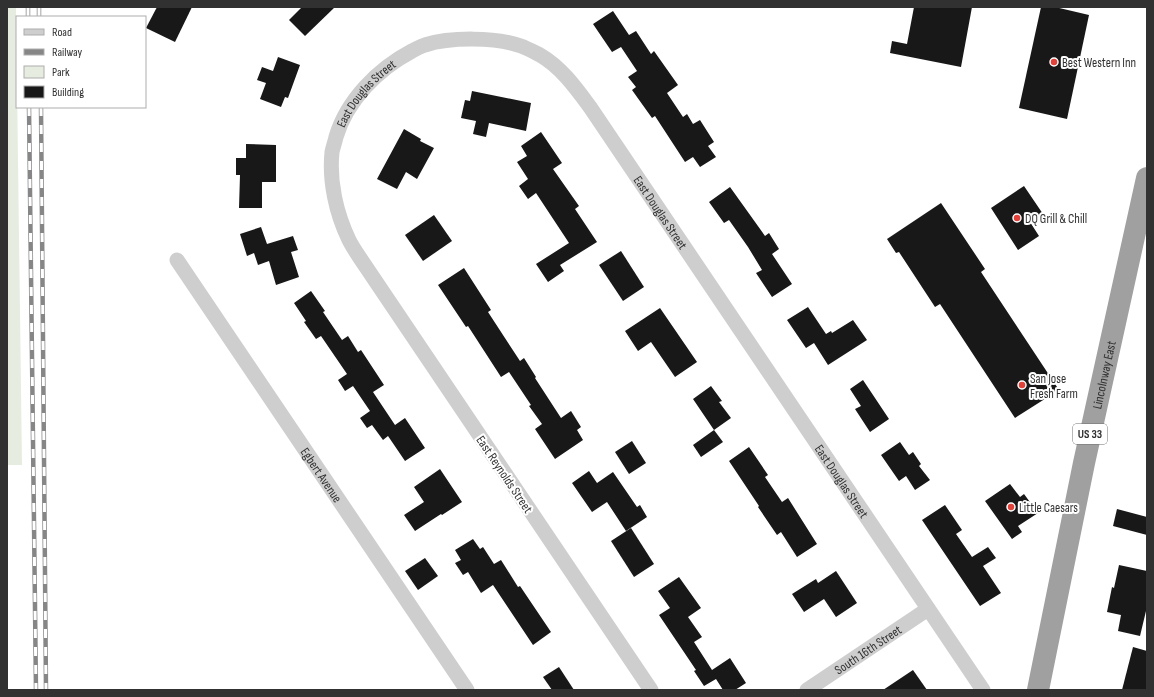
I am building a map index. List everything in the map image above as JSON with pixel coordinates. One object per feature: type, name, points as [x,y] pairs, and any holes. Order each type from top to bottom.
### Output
[{"type":"highway","name":"Lincolnway East","points":[[1038,690],[1084,463],[1147,178]]},
{"type":"street","name":"East Douglas Street","points":[[360,258],[349,240],[342,222],[335,199],[331,175],[332,150],[340,126],[351,105],[365,87],[382,71],[402,56],[424,45],[446,40],[496,41],[521,46],[541,56],[562,72],[577,88],[983,690]]},
{"type":"street","name":"East Reynolds Street","points":[[360,258],[651,690]]},
{"type":"street","name":"Egbert Avenue","points":[[177,260],[467,690]]},
{"type":"street","name":"South 16th Street","points":[[807,690],[928,609]]},
{"type":"green space","points":[[7,7],[16,7],[16,108],[17,108],[22,465],[7,465]]},
{"type":"building","points":[[157,7],[192,7],[175,42],[146,28]]},
{"type":"building","points":[[302,7],[335,7],[305,36],[289,20]]},
{"type":"building","points":[[914,7],[972,7],[961,67],[890,53],[892,41],[907,44]]},
{"type":"building","points":[[1041,7],[1055,7],[1089,15],[1067,119],[1019,108]]},
{"type":"building","points":[[613,11],[629,35],[636,31],[651,54],[654,51],[678,85],[667,93],[683,117],[687,114],[693,124],[700,120],[714,142],[708,146],[716,157],[700,167],[693,157],[685,162],[655,116],[652,118],[632,90],[636,87],[628,77],[637,71],[621,47],[612,52],[593,24]]},
{"type":"building","points":[[278,57],[300,65],[288,98],[285,97],[281,107],[260,99],[266,83],[257,80],[262,67],[273,71]]},
{"type":"building","points":[[472,91],[531,103],[526,131],[489,123],[486,137],[473,134],[476,121],[461,118],[465,100],[470,101]]},
{"type":"building","points":[[404,129],[421,139],[420,141],[434,148],[417,179],[406,172],[397,189],[377,179]]},
{"type":"building","points":[[541,132],[562,163],[553,169],[579,206],[575,209],[597,242],[560,265],[564,271],[548,282],[536,264],[569,243],[536,193],[528,199],[519,186],[528,179],[517,162],[527,156],[521,146]]},
{"type":"building","points":[[246,144],[276,145],[276,182],[262,182],[262,208],[239,208],[240,175],[236,175],[236,158],[246,158]]},
{"type":"building","name":"DQ Grill & Chill","points":[[1024,186],[1043,214],[1030,222],[1039,236],[1018,250],[991,208]]},
{"type":"building","points":[[730,187],[765,236],[769,233],[779,249],[772,254],[792,284],[772,297],[756,273],[762,270],[748,247],[729,220],[724,223],[709,202]]},
{"type":"building","points":[[941,203],[985,269],[981,272],[1059,390],[1015,418],[940,304],[935,307],[899,252],[896,253],[887,239]]},
{"type":"building","points":[[434,215],[452,241],[423,261],[405,235]]},
{"type":"building","points":[[261,227],[267,244],[293,236],[298,250],[291,252],[299,277],[276,285],[269,261],[258,265],[254,253],[247,256],[240,234]]},
{"type":"building","points":[[621,251],[644,287],[623,301],[599,265]]},
{"type":"building","points":[[464,268],[491,310],[488,312],[520,361],[524,358],[561,418],[571,411],[581,427],[577,430],[583,440],[555,459],[535,429],[542,424],[529,406],[531,405],[509,372],[501,377],[468,326],[466,327],[438,285]]},
{"type":"building","points":[[311,291],[342,340],[348,336],[358,352],[361,350],[384,385],[373,392],[395,425],[405,418],[425,448],[405,461],[388,436],[383,440],[372,425],[367,428],[360,418],[370,411],[353,386],[345,391],[338,380],[347,374],[321,336],[316,339],[304,322],[306,321],[294,303]]},
{"type":"building","points":[[808,307],[826,334],[831,331],[832,333],[853,320],[867,340],[828,365],[814,343],[806,348],[787,320]]},
{"type":"building","points":[[660,308],[697,362],[675,377],[651,342],[638,351],[625,331]]},
{"type":"building","points":[[863,380],[889,419],[870,432],[855,409],[861,406],[850,389]]},
{"type":"building","points":[[711,386],[722,401],[719,402],[731,418],[714,430],[693,399]]},
{"type":"building","points":[[714,430],[723,442],[701,457],[693,445]]},
{"type":"building","points":[[632,441],[646,463],[629,474],[615,452]]},
{"type":"building","points":[[900,442],[909,455],[913,452],[921,464],[919,466],[930,480],[915,490],[906,476],[899,481],[881,455]]},
{"type":"building","points":[[749,447],[768,475],[765,477],[782,502],[788,498],[817,544],[797,557],[781,532],[777,535],[729,461]]},
{"type":"building","points":[[440,469],[462,502],[415,531],[404,515],[424,502],[414,487]]},
{"type":"building","points":[[589,471],[597,483],[613,472],[637,507],[640,505],[647,517],[626,531],[607,502],[592,512],[572,483]]},
{"type":"building","name":"Little Caesars","points":[[1010,484],[1020,497],[1024,494],[1038,513],[1018,526],[1022,532],[1012,539],[985,501]]},
{"type":"building","points":[[945,505],[962,530],[956,534],[972,557],[988,547],[996,558],[983,566],[1001,593],[980,606],[922,520]]},
{"type":"building","points":[[1117,509],[1147,517],[1147,535],[1113,526]]},
{"type":"building","points":[[631,528],[654,564],[634,577],[611,541]]},
{"type":"building","points":[[473,539],[480,549],[483,547],[494,564],[501,560],[518,587],[520,586],[551,632],[533,645],[493,585],[481,593],[468,572],[463,575],[455,563],[461,560],[455,550]]},
{"type":"building","points":[[425,558],[438,576],[418,590],[405,571]]},
{"type":"building","points":[[1119,565],[1147,571],[1147,611],[1140,636],[1118,631],[1121,615],[1107,612],[1112,587],[1114,588]]},
{"type":"building","points":[[836,571],[857,603],[836,617],[824,599],[804,612],[792,594],[816,579],[818,583]]},
{"type":"building","points":[[679,577],[701,608],[688,617],[702,637],[694,642],[712,670],[730,658],[746,683],[735,690],[723,690],[716,679],[704,686],[694,671],[696,670],[659,615],[670,608],[658,591]]},
{"type":"building","points":[[1133,647],[1147,651],[1147,690],[1122,690]]},
{"type":"building","points":[[559,667],[574,690],[552,690],[543,677]]},
{"type":"building","points":[[913,670],[927,690],[883,690]]},
{"type":"railway","points":[[28,7],[28,16]]},
{"type":"railway","points":[[39,7],[39,16]]},
{"type":"railway","points":[[29,108],[36,690]]},
{"type":"railway","points":[[41,108],[46,690]]},
{"type":"place","name":"Best Western Inn","points":[[1054,62]]},
{"type":"place","name":"DQ Grill & Chill","points":[[1017,218]]},
{"type":"place","name":"San Jose Fresh Farm","points":[[1022,385]]},
{"type":"place","name":"Little Caesars","points":[[1011,507]]}]
